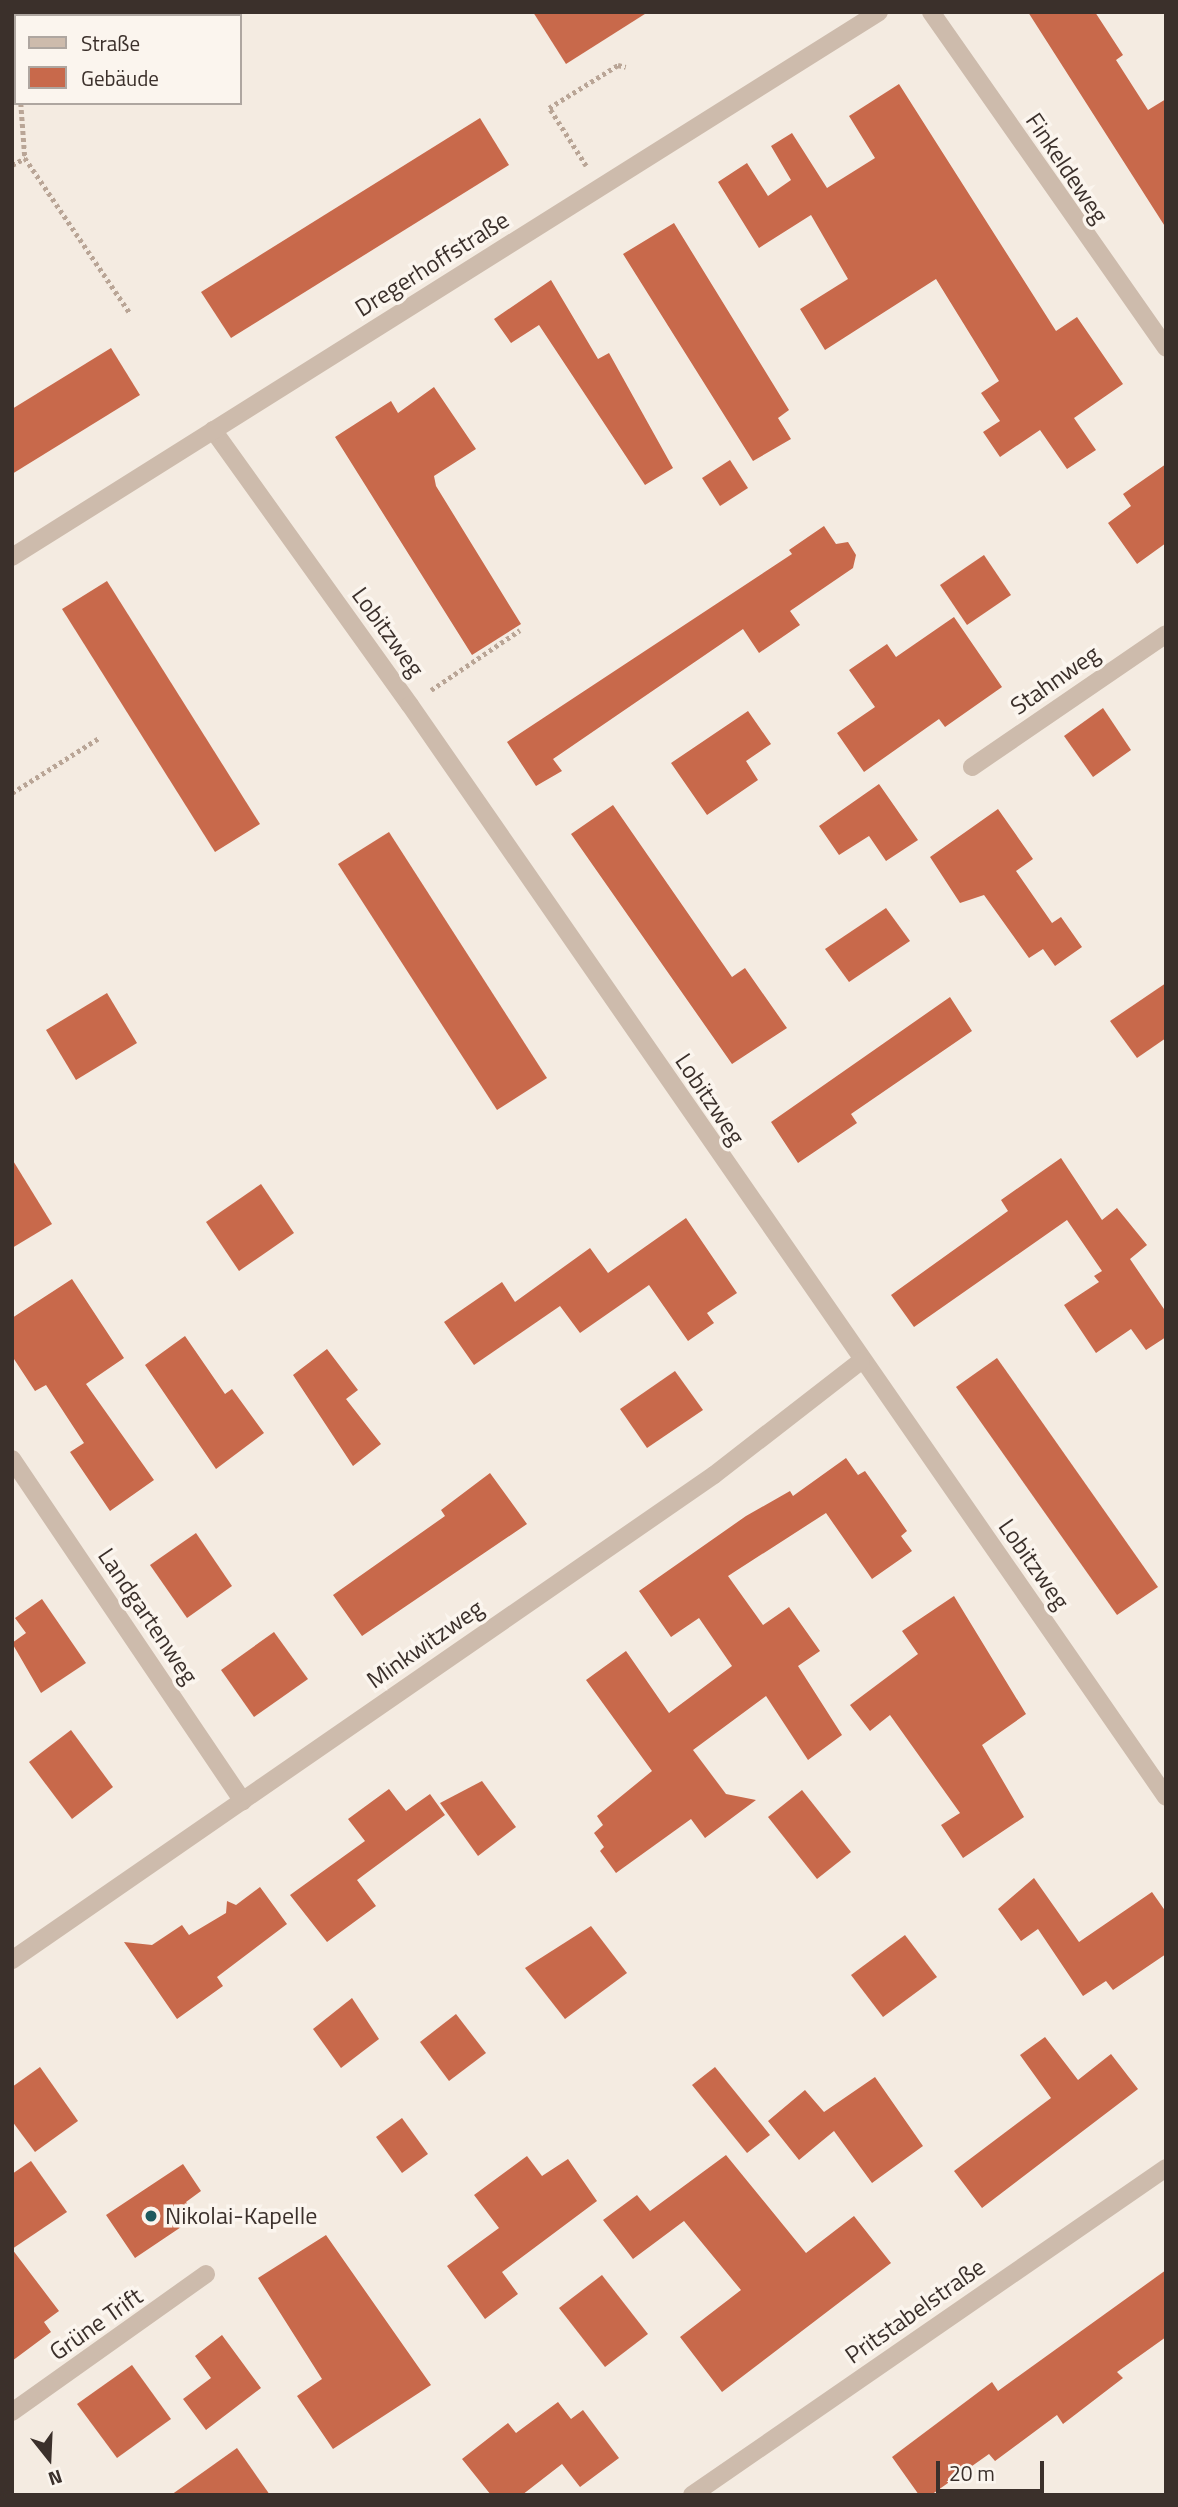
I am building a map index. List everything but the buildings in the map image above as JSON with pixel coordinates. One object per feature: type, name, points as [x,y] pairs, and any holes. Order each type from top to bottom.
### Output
[{"type":"street","name":"Dregerhoffstraße","points":[[12,557],[879,12]]},
{"type":"street","name":"Finkeldeweg","points":[[931,12],[1166,348]]},
{"type":"street","name":"Lobitzweg","points":[[212,430],[410,705],[861,1362],[1166,1797]]},
{"type":"street","name":"Stahnweg","points":[[972,767],[1166,634]]},
{"type":"street","name":"Minkwitzweg","points":[[12,1960],[714,1475],[861,1362]]},
{"type":"street","name":"Landgartenweg","points":[[12,1460],[243,1801]]},
{"type":"street","name":"Pritstabelstraße","points":[[692,2495],[1166,2168]]},
{"type":"street","name":"Grüne Trift","points":[[12,2412],[206,2274]]},
{"type":"path","points":[[600,188],[549,108],[618,65],[626,67]]},
{"type":"path","points":[[21,105],[25,158],[130,313]]},
{"type":"path","points":[[12,165],[25,158]]},
{"type":"path","points":[[410,705],[520,630]]},
{"type":"path","points":[[12,793],[99,738]]},
{"type":"place","name":"Nikolai-Kapelle","points":[[151,2216]]}]
